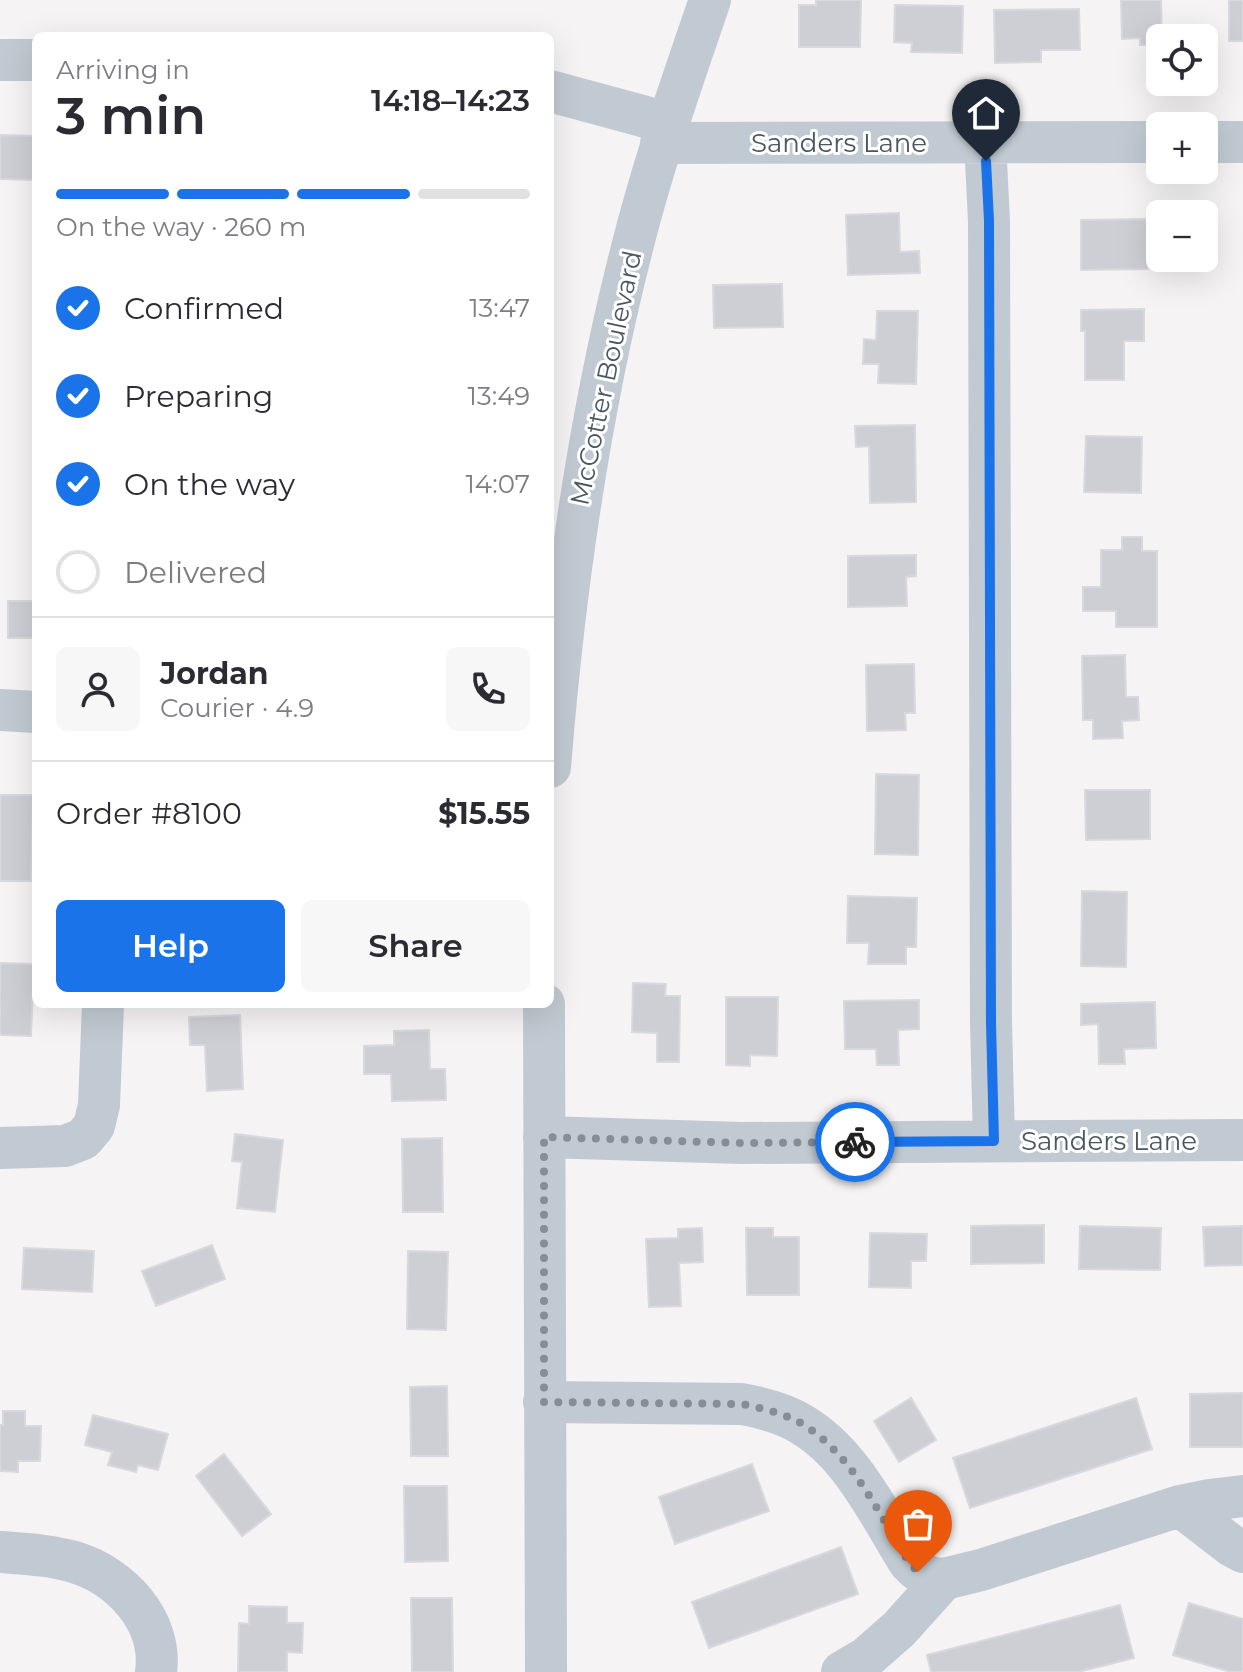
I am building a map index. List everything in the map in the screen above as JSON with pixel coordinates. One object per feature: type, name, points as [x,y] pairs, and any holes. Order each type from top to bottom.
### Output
[{"type":"street","name":"McCotter Boulevard","points":[[554,717],[569,579],[591,433],[612,331],[664,133],[710,0]]},
{"type":"street","points":[[0,60],[32,60]]},
{"type":"street","name":"Sanders Lane","points":[[554,92],[664,133],[983,142],[1146,142]]},
{"type":"street","points":[[983,142],[989,221],[994,1141]]},
{"type":"street","points":[[1218,142],[1243,142]]},
{"type":"street","points":[[0,710],[32,712]]},
{"type":"street","points":[[0,1148],[65,1146],[83,1139],[94,1126],[99,1105],[103,1008]]},
{"type":"street","points":[[544,1008],[546,1672]]},
{"type":"street","name":"Sanders Lane","points":[[544,1137],[742,1143],[1243,1140]]},
{"type":"street","points":[[544,1402],[742,1404],[785,1416],[816,1434],[842,1459],[909,1562],[918,1572],[930,1578],[944,1579],[981,1570],[1180,1506],[1243,1496]]},
{"type":"street","points":[[1180,1506],[1243,1552]]},
{"type":"street","points":[[0,1552],[46,1556],[77,1563],[112,1580],[137,1603],[152,1631],[156,1672]]},
{"type":"street","points":[[842,1672],[866,1658],[899,1629],[944,1579]]},
{"type":"building","points":[[816,0],[861,0],[860,47],[799,47],[799,5],[816,5]]},
{"type":"building","points":[[1121,0],[1161,0],[1162,24],[1146,24],[1146,45],[1140,45],[1140,38],[1122,39]]},
{"type":"building","points":[[1229,0],[1243,0],[1243,41],[1229,41]]},
{"type":"building","points":[[895,5],[963,6],[962,53],[911,52],[912,43],[894,42]]},
{"type":"building","points":[[1079,9],[1080,50],[1041,50],[1041,62],[995,63],[994,10]]},
{"type":"building","points":[[0,135],[32,136],[32,180],[0,179]]},
{"type":"building","points":[[899,213],[900,252],[919,251],[920,273],[848,275],[846,215]]},
{"type":"building","points":[[1146,219],[1146,269],[1081,270],[1081,220]]},
{"type":"building","points":[[782,284],[783,327],[714,328],[713,285]]},
{"type":"building","points":[[1144,309],[1144,341],[1124,341],[1124,380],[1085,380],[1085,331],[1081,331],[1081,310]]},
{"type":"building","points":[[877,311],[918,311],[916,384],[878,383],[879,364],[863,364],[864,339],[876,340]]},
{"type":"building","points":[[915,425],[916,502],[870,503],[869,446],[856,447],[855,426]]},
{"type":"building","points":[[1086,436],[1142,437],[1141,493],[1084,492]]},
{"type":"building","points":[[1122,537],[1142,537],[1142,551],[1157,551],[1157,627],[1116,627],[1116,611],[1083,611],[1083,587],[1101,587],[1101,550],[1122,550]]},
{"type":"building","points":[[916,555],[916,576],[906,577],[907,606],[848,607],[848,556]]},
{"type":"building","points":[[8,601],[32,601],[32,638],[8,638]]},
{"type":"building","points":[[1125,655],[1126,697],[1138,697],[1139,720],[1122,721],[1123,738],[1093,739],[1093,720],[1083,720],[1082,656]]},
{"type":"building","points":[[914,664],[915,713],[905,713],[906,730],[867,731],[866,665]]},
{"type":"building","points":[[876,774],[919,775],[918,855],[875,854]]},
{"type":"building","points":[[1085,790],[1150,790],[1150,839],[1086,840]]},
{"type":"building","points":[[0,795],[32,795],[31,881],[0,881]]},
{"type":"building","points":[[1082,891],[1127,892],[1126,967],[1081,966]]},
{"type":"building","points":[[848,896],[917,898],[916,947],[906,947],[906,964],[868,964],[869,943],[847,943]]},
{"type":"building","points":[[0,963],[32,964],[31,1036],[0,1035]]},
{"type":"building","points":[[633,983],[666,984],[665,996],[680,996],[679,1062],[657,1062],[657,1033],[632,1032]]},
{"type":"building","points":[[726,997],[778,997],[777,1056],[750,1055],[750,1066],[726,1065]]},
{"type":"building","points":[[919,1000],[919,1029],[898,1030],[899,1065],[877,1065],[876,1049],[845,1049],[844,1001]]},
{"type":"building","points":[[1155,1002],[1156,1048],[1124,1049],[1125,1064],[1099,1064],[1098,1024],[1081,1025],[1081,1004]]},
{"type":"building","points":[[240,1015],[243,1089],[207,1091],[205,1045],[190,1045],[189,1017]]},
{"type":"building","points":[[429,1030],[430,1069],[445,1069],[446,1100],[392,1101],[391,1074],[364,1074],[364,1046],[394,1045],[394,1031]]},
{"type":"building","points":[[235,1134],[283,1140],[275,1212],[237,1208],[242,1162],[232,1161]]},
{"type":"building","points":[[442,1138],[443,1212],[403,1212],[402,1139]]},
{"type":"building","points":[[1044,1225],[1044,1263],[971,1264],[971,1226]]},
{"type":"building","points":[[1080,1226],[1161,1228],[1160,1270],[1079,1269]]},
{"type":"building","points":[[1243,1226],[1243,1265],[1205,1266],[1203,1227]]},
{"type":"building","points":[[702,1228],[703,1262],[679,1263],[681,1306],[649,1307],[646,1239],[678,1238],[678,1229]]},
{"type":"building","points":[[746,1228],[773,1228],[773,1237],[799,1237],[799,1295],[747,1295]]},
{"type":"building","points":[[870,1233],[927,1234],[926,1261],[911,1261],[911,1288],[869,1287]]},
{"type":"building","points":[[212,1245],[225,1279],[156,1306],[142,1271]]},
{"type":"building","points":[[24,1248],[94,1251],[92,1292],[22,1289]]},
{"type":"building","points":[[408,1251],[448,1252],[446,1330],[407,1329]]},
{"type":"building","points":[[447,1386],[448,1456],[411,1456],[410,1387]]},
{"type":"building","points":[[1243,1393],[1243,1447],[1190,1447],[1190,1394]]},
{"type":"building","points":[[911,1398],[936,1440],[899,1462],[874,1421]]},
{"type":"building","points":[[1136,1398],[1152,1449],[970,1508],[953,1458]]},
{"type":"building","points":[[3,1411],[25,1411],[25,1426],[41,1426],[40,1461],[18,1461],[18,1472],[0,1471]]},
{"type":"building","points":[[93,1415],[168,1434],[158,1470],[138,1465],[136,1472],[108,1465],[112,1452],[85,1445]]},
{"type":"building","points":[[224,1454],[271,1514],[242,1536],[196,1476]]},
{"type":"building","points":[[752,1464],[769,1511],[675,1544],[659,1497]]},
{"type":"building","points":[[404,1486],[447,1486],[448,1561],[405,1562]]},
{"type":"building","points":[[841,1547],[858,1594],[709,1648],[692,1602]]},
{"type":"building","points":[[411,1598],[452,1598],[453,1672],[412,1672]]},
{"type":"building","points":[[1189,1603],[1243,1619],[1243,1672],[1231,1672],[1173,1655]]},
{"type":"building","points":[[1120,1605],[1134,1658],[1078,1672],[931,1672],[927,1655]]},
{"type":"building","points":[[249,1606],[287,1607],[287,1623],[303,1623],[302,1653],[287,1652],[287,1672],[238,1672],[239,1623],[249,1624]]},
{"type":"way so far","points":[[855,1142],[742,1143],[544,1137],[544,1402],[742,1404],[785,1416],[825,1441],[842,1459],[918,1572]]},
{"type":"route","points":[[855,1142],[994,1141],[989,221],[986,161]]}]
